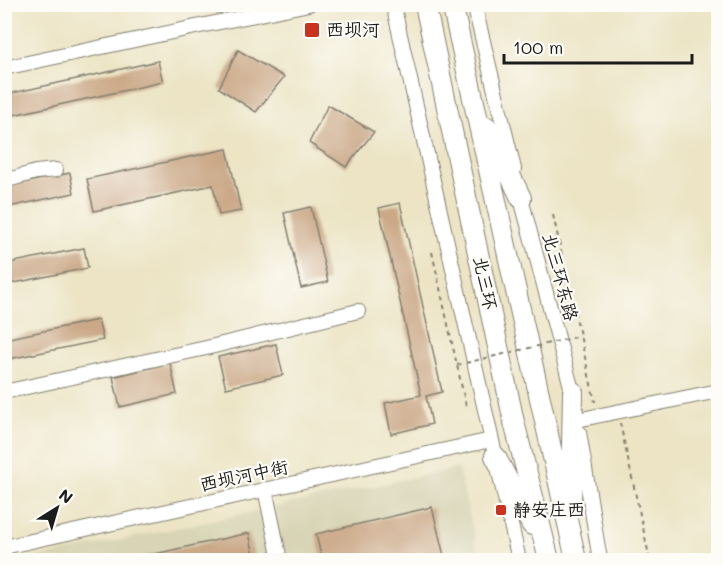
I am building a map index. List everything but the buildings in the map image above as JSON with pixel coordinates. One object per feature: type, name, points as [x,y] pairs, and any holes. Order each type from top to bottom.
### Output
[{"type":"highway","name":"北三环","points":[[425,4],[514,422],[548,557]]},
{"type":"highway","name":"北三环","points":[[452,4],[576,561]]},
{"type":"highway","points":[[473,99],[521,198]]},
{"type":"highway","points":[[570,534],[573,392]]},
{"type":"highway","points":[[493,448],[548,557]]},
{"type":"street","points":[[4,68],[309,4]]},
{"type":"street","points":[[393,4],[519,561]]},
{"type":"street","name":"北三环东路","points":[[474,4],[521,198],[573,392],[600,561]]},
{"type":"street","points":[[4,181],[36,172],[56,170]]},
{"type":"street","points":[[4,392],[206,348],[358,311]]},
{"type":"street","points":[[577,420],[718,391]]},
{"type":"street","name":"西坝河中街","points":[[4,546],[265,489],[493,448]]},
{"type":"street","points":[[265,489],[280,561]]},
{"type":"path","points":[[553,215],[597,416]]},
{"type":"path","points":[[432,252],[466,406]]},
{"type":"path","points":[[457,365],[580,336]]},
{"type":"path","points":[[618,412],[650,561]]},
{"type":"shaded area","points":[[458,468],[480,560],[27,560]]},
{"type":"place","name":"西坝河","points":[[312,30]]},
{"type":"place","name":"静安庄西","points":[[501,510]]}]
